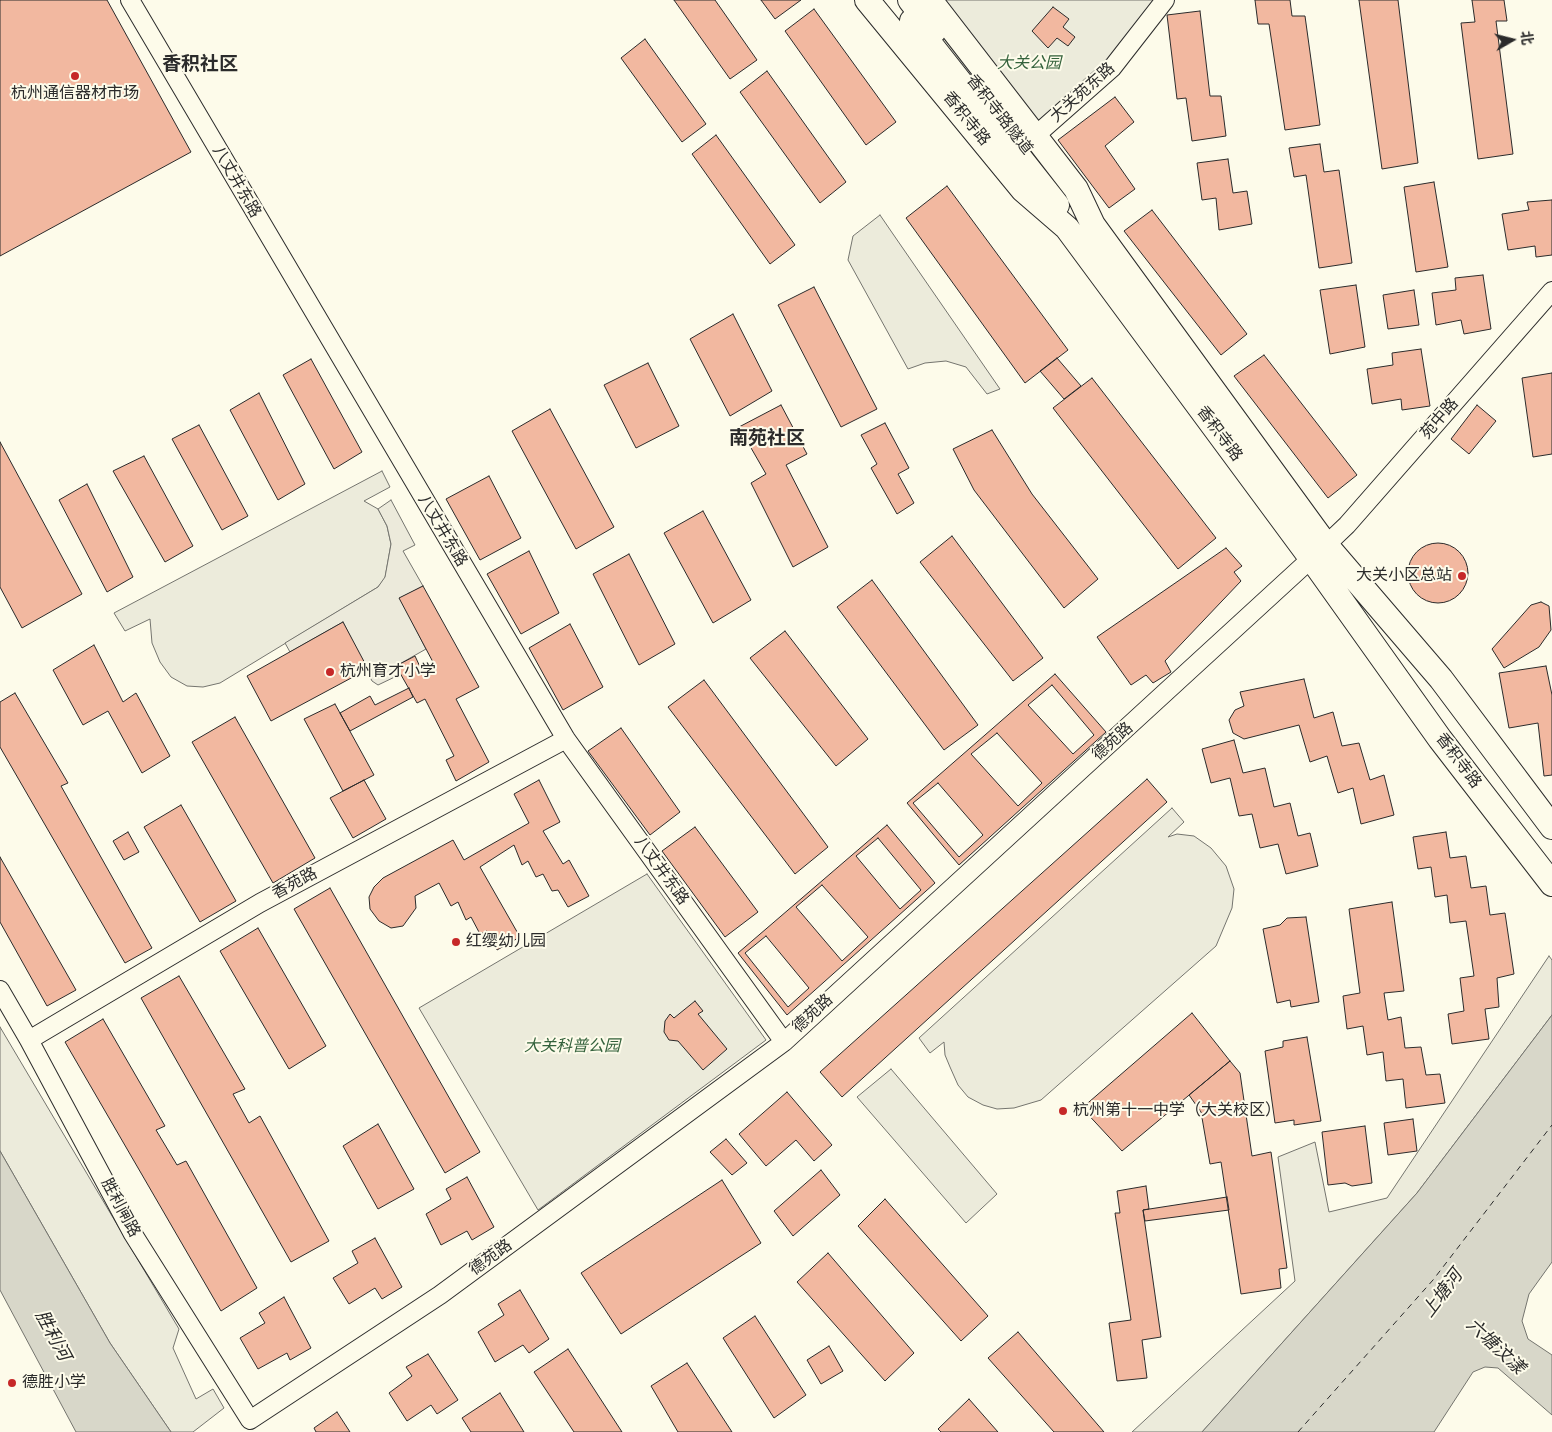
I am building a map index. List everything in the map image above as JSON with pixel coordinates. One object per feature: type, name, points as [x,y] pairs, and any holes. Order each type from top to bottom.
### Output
[{"type":"main road","name":"香积寺路","points":[[867,0],[1023,190],[1067,228],[1319,552],[1441,679],[1551,825]]},
{"type":"main road","name":"香积寺路隧道","points":[[896,0],[1057,206],[1067,228]]},
{"type":"main road","name":"香积寺路隧道","points":[[910,0],[1064,197],[1093,225]]},
{"type":"main road","name":"香积寺路","points":[[930,0],[1076,190],[1093,225],[1319,552],[1440,739],[1552,884]]},
{"type":"street","name":"八丈井东路","points":[[130,0],[566,739],[784,1042]]},
{"type":"street","name":"大关苑东路","points":[[1035,136],[1112,68],[1165,0]]},
{"type":"street","name":"苑中路","points":[[1319,552],[1347,524],[1552,291]]},
{"type":"street","name":"德苑路","points":[[250,1420],[440,1295],[784,1042],[1319,552]]},
{"type":"street","name":"香苑路","points":[[29,1040],[260,903],[566,739]]},
{"type":"street","name":"胜利闸路","points":[[0,990],[29,1040],[133,1234],[250,1420]]},
{"type":"green space","name":"大关公园","points":[[903,0],[1165,0],[1112,68],[1024,163]]},
{"type":"green space","points":[[880,215],[1000,389],[987,394],[966,367],[946,361],[925,363],[908,369],[848,260],[853,236]]},
{"type":"green space","points":[[382,471],[390,487],[364,501],[378,509],[387,526],[391,544],[385,578],[378,587],[220,683],[203,687],[187,686],[171,677],[160,662],[152,643],[150,619],[125,631],[114,613]]},
{"type":"green space","points":[[1172,808],[1184,822],[1168,837],[1177,834],[1194,836],[1211,848],[1226,866],[1234,889],[1232,908],[1216,946],[1041,1100],[1014,1108],[997,1109],[983,1105],[968,1097],[958,1085],[950,1067],[945,1055],[944,1042],[930,1053],[919,1038]]},
{"type":"green space","name":"大关科普公园","points":[[647,874],[766,1040],[538,1210],[419,1008]]},
{"type":"green space","points":[[1549,956],[1552,960],[1552,1015],[1417,1193],[1202,1432],[1132,1432],[1295,1281],[1278,1157],[1315,1142],[1329,1212],[1387,1198]]},
{"type":"green space","points":[[0,1027],[179,1329],[173,1348],[196,1399],[213,1389],[224,1408],[193,1432],[171,1432],[110,1343],[0,1151]]},
{"type":"green space","points":[[891,1069],[997,1194],[966,1223],[857,1097]]},
{"type":"shaded area","points":[[391,500],[415,545],[403,551],[423,586],[400,598],[426,649],[396,666],[401,674],[378,685],[372,681],[343,622],[290,652],[285,643],[378,587],[385,577],[391,544],[387,526],[378,509]]},
{"type":"water","points":[[1552,1015],[1552,1262],[1529,1294],[1522,1321],[1528,1339],[1552,1355],[1552,1415],[1498,1368],[1485,1367],[1473,1372],[1434,1432],[1202,1432],[1417,1193]]},
{"type":"water","name":"胜利河","points":[[0,1151],[110,1343],[171,1432],[76,1432],[0,1290]]},
{"type":"building","name":"杭州通信器材市场","points":[[0,0],[107,0],[191,152],[0,256]]},
{"type":"building","points":[[674,0],[715,0],[757,60],[730,79]]},
{"type":"building","points":[[761,0],[801,0],[775,19]]},
{"type":"building","points":[[1255,0],[1290,0],[1292,16],[1305,16],[1320,125],[1285,130],[1269,24],[1258,24]]},
{"type":"building","points":[[1359,0],[1398,0],[1418,163],[1382,169]]},
{"type":"building","points":[[1472,0],[1504,0],[1507,21],[1496,21],[1513,154],[1478,159],[1461,23],[1475,22]]},
{"type":"building","points":[[1053,7],[1069,19],[1063,27],[1075,37],[1068,46],[1057,38],[1048,48],[1032,31]]},
{"type":"building","points":[[814,9],[896,122],[866,145],[785,31]]},
{"type":"building","points":[[1200,11],[1210,96],[1221,96],[1226,136],[1192,141],[1186,98],[1177,99],[1167,15]]},
{"type":"building","points":[[645,39],[706,124],[682,142],[621,58]]},
{"type":"building","points":[[767,71],[846,182],[820,203],[740,92]]},
{"type":"building","points":[[1115,97],[1134,122],[1105,146],[1135,189],[1109,208],[1058,140]]},
{"type":"building","points":[[716,135],[795,245],[770,264],[692,154]]},
{"type":"building","points":[[1320,144],[1324,172],[1339,170],[1352,263],[1319,268],[1306,175],[1294,177],[1289,148]]},
{"type":"building","points":[[1228,159],[1233,193],[1247,191],[1252,224],[1219,230],[1216,198],[1202,200],[1197,163]]},
{"type":"building","points":[[1434,182],[1448,267],[1416,272],[1404,187]]},
{"type":"building","points":[[947,186],[1068,350],[1025,383],[906,218]]},
{"type":"building","points":[[1552,200],[1552,255],[1536,257],[1535,246],[1508,250],[1502,214],[1529,210],[1527,202]]},
{"type":"building","points":[[1152,210],[1247,334],[1221,355],[1124,231]]},
{"type":"building","points":[[1483,275],[1491,329],[1464,334],[1461,320],[1436,325],[1432,293],[1456,290],[1455,278]]},
{"type":"building","points":[[1356,285],[1365,347],[1330,354],[1320,290]]},
{"type":"building","points":[[814,287],[877,409],[841,427],[778,305]]},
{"type":"building","points":[[1414,290],[1419,325],[1388,329],[1383,295]]},
{"type":"building","points":[[733,314],[772,391],[730,416],[690,339]]},
{"type":"building","points":[[1421,349],[1430,406],[1402,410],[1401,399],[1372,404],[1367,369],[1393,365],[1392,353]]},
{"type":"building","points":[[1264,355],[1357,475],[1328,498],[1234,376]]},
{"type":"building","points":[[1057,358],[1081,386],[1064,399],[1040,371]]},
{"type":"building","points":[[311,359],[362,452],[334,469],[283,375]]},
{"type":"building","points":[[648,363],[679,426],[636,448],[604,385]]},
{"type":"building","points":[[1552,373],[1552,454],[1533,457],[1522,378]]},
{"type":"building","points":[[1092,378],[1216,538],[1178,569],[1053,408]]},
{"type":"building","points":[[259,393],[305,484],[278,500],[230,410]]},
{"type":"building","points":[[781,405],[807,454],[786,465],[828,547],[793,567],[751,483],[766,474],[739,427]]},
{"type":"building","points":[[1477,405],[1496,421],[1469,454],[1451,439]]},
{"type":"building","points":[[550,409],[614,527],[576,549],[512,431]]},
{"type":"building","points":[[885,423],[909,468],[898,474],[914,503],[897,514],[871,468],[877,464],[861,435]]},
{"type":"building","points":[[199,425],[248,516],[222,530],[172,439]]},
{"type":"building","points":[[992,430],[1032,494],[1098,579],[1064,608],[974,490],[953,449]]},
{"type":"building","points":[[0,442],[82,594],[22,628],[0,587]]},
{"type":"building","points":[[144,456],[193,546],[165,562],[113,471]]},
{"type":"building","points":[[489,476],[521,538],[480,560],[446,499]]},
{"type":"building","points":[[87,484],[133,577],[107,592],[59,500]]},
{"type":"building","points":[[703,511],[751,600],[713,623],[664,533]]},
{"type":"building","points":[[952,536],[1043,658],[1013,681],[920,562]]},
{"type":"building","points":[[1432,543],[1444,543],[1455,548],[1463,556],[1468,567],[1466,585],[1455,598],[1444,603],[1432,603],[1421,598],[1413,590],[1408,579],[1408,567],[1413,556],[1421,548]]},
{"type":"building","points":[[1226,548],[1242,566],[1234,572],[1241,581],[1165,661],[1171,672],[1153,683],[1146,675],[1131,685],[1097,637]]},
{"type":"building","points":[[529,551],[559,613],[521,634],[487,574]]},
{"type":"building","points":[[629,554],[675,644],[639,665],[593,574]]},
{"type":"building","points":[[872,580],[978,725],[944,750],[837,607]]},
{"type":"building","points":[[423,586],[479,687],[456,699],[489,762],[456,781],[446,760],[454,756],[425,699],[417,703],[396,666],[415,656],[422,671],[434,664],[399,598]]},
{"type":"building","points":[[1541,602],[1549,606],[1551,630],[1539,647],[1504,668],[1492,649],[1531,605]]},
{"type":"building","points":[[343,622],[368,669],[271,721],[247,676]]},
{"type":"building","points":[[570,624],[603,687],[563,710],[529,648]]},
{"type":"building","points":[[785,631],[868,739],[836,766],[750,658]]},
{"type":"building","points":[[94,645],[123,702],[136,693],[170,756],[142,773],[108,711],[83,725],[53,670]]},
{"type":"building","points":[[1546,666],[1552,695],[1552,775],[1544,776],[1538,723],[1509,728],[1499,673]]},
{"type":"building","points":[[1055,674],[1106,732],[959,865],[907,803]]},
{"type":"building","points":[[1304,679],[1314,718],[1333,712],[1342,746],[1359,743],[1370,780],[1384,775],[1394,815],[1361,824],[1353,788],[1338,793],[1327,756],[1310,762],[1299,725],[1244,739],[1233,733],[1229,720],[1235,710],[1244,706],[1240,692]]},
{"type":"building","points":[[704,680],[828,847],[795,874],[668,707]]},
{"type":"building","points":[[1052,685],[1094,735],[1073,754],[1028,705]]},
{"type":"building","points":[[409,688],[413,697],[350,731],[340,713],[370,696],[375,705]]},
{"type":"building","points":[[15,693],[68,783],[61,786],[152,948],[125,963],[0,747],[0,702]]},
{"type":"building","points":[[335,704],[374,775],[343,791],[304,719]]},
{"type":"building","points":[[235,717],[315,858],[273,883],[192,742]]},
{"type":"building","points":[[621,728],[680,812],[650,835],[588,751]]},
{"type":"building","points":[[997,733],[1042,783],[1018,806],[971,754]]},
{"type":"building","points":[[1234,740],[1243,773],[1265,768],[1274,807],[1290,803],[1298,836],[1310,833],[1318,866],[1286,874],[1278,844],[1260,848],[1252,814],[1239,816],[1230,778],[1211,783],[1202,749]]},
{"type":"building","points":[[1147,779],[1167,802],[842,1097],[820,1072]]},
{"type":"building","points":[[364,780],[386,819],[353,838],[330,798]]},
{"type":"building","points":[[539,780],[560,822],[543,831],[563,864],[569,860],[589,896],[568,907],[558,890],[552,891],[543,874],[536,877],[528,861],[522,865],[514,845],[480,867],[520,937],[497,950],[487,931],[480,934],[471,917],[466,920],[458,902],[451,906],[439,883],[415,896],[416,908],[403,926],[391,928],[379,921],[370,909],[369,897],[374,887],[383,878],[453,840],[464,860],[529,823],[514,794]]},
{"type":"building","points":[[938,783],[983,835],[959,857],[913,803]]},
{"type":"building","points":[[181,805],[236,901],[200,922],[144,827]]},
{"type":"building","points":[[887,825],[935,883],[787,1015],[738,953]]},
{"type":"building","points":[[695,827],[758,912],[725,937],[662,851]]},
{"type":"building","points":[[128,832],[139,852],[124,860],[113,841]]},
{"type":"building","points":[[1446,832],[1450,858],[1466,856],[1471,888],[1486,886],[1490,915],[1505,913],[1514,974],[1497,978],[1499,1007],[1485,1009],[1489,1039],[1452,1044],[1448,1014],[1464,1011],[1460,978],[1474,976],[1466,921],[1450,923],[1447,895],[1435,897],[1431,867],[1418,869],[1413,837]]},
{"type":"building","points":[[878,838],[921,890],[900,909],[856,856]]},
{"type":"building","points":[[0,857],[76,990],[47,1006],[0,922]]},
{"type":"building","points":[[822,885],[868,937],[842,961],[796,907]]},
{"type":"building","points":[[330,888],[480,1152],[445,1173],[294,909]]},
{"type":"building","points":[[1392,902],[1404,991],[1384,993],[1388,1020],[1401,1017],[1405,1048],[1421,1047],[1426,1075],[1440,1074],[1445,1103],[1406,1108],[1403,1079],[1386,1081],[1383,1052],[1367,1055],[1363,1026],[1347,1029],[1343,996],[1360,993],[1349,909]]},
{"type":"building","points":[[1306,917],[1319,1002],[1291,1007],[1290,1000],[1277,1003],[1263,929],[1280,925],[1287,918]]},
{"type":"building","points":[[258,928],[326,1046],[289,1069],[220,951]]},
{"type":"building","points":[[766,936],[809,988],[788,1007],[745,953]]},
{"type":"building","points":[[179,976],[245,1089],[233,1094],[249,1123],[260,1116],[329,1241],[291,1262],[141,998]]},
{"type":"building","points":[[695,1001],[703,1011],[698,1014],[727,1049],[703,1070],[678,1041],[669,1040],[664,1032],[665,1021],[670,1014],[674,1018]]},
{"type":"building","points":[[1192,1013],[1230,1061],[1122,1151],[1082,1108]]},
{"type":"building","points":[[103,1019],[165,1126],[156,1130],[177,1165],[186,1161],[257,1288],[221,1311],[65,1042]]},
{"type":"building","points":[[1307,1037],[1321,1121],[1294,1125],[1294,1120],[1275,1123],[1265,1051],[1283,1047],[1283,1041]]},
{"type":"building","points":[[1230,1061],[1240,1073],[1252,1156],[1271,1152],[1287,1268],[1279,1269],[1281,1288],[1241,1294],[1221,1162],[1210,1164],[1201,1112],[1189,1095]]},
{"type":"building","points":[[787,1092],[832,1145],[814,1161],[796,1140],[766,1166],[739,1134]]},
{"type":"building","points":[[1413,1119],[1417,1151],[1388,1155],[1384,1123]]},
{"type":"building","points":[[378,1124],[414,1189],[378,1209],[343,1146]]},
{"type":"building","points":[[1365,1126],[1372,1183],[1352,1186],[1345,1183],[1328,1185],[1322,1132]]},
{"type":"building","points":[[726,1139],[747,1163],[732,1175],[710,1152]]},
{"type":"building","points":[[821,1170],[840,1195],[793,1236],[774,1211]]},
{"type":"building","points":[[467,1177],[494,1227],[472,1240],[467,1231],[441,1245],[426,1214],[451,1199],[446,1189]]},
{"type":"building","points":[[722,1180],[761,1243],[621,1334],[581,1273]]},
{"type":"building","points":[[1146,1186],[1149,1209],[1143,1210],[1161,1337],[1142,1340],[1147,1378],[1117,1381],[1109,1323],[1131,1320],[1115,1213],[1120,1213],[1117,1191]]},
{"type":"building","points":[[1227,1197],[1229,1210],[1145,1221],[1143,1210]]},
{"type":"building","points":[[885,1199],[988,1316],[961,1341],[858,1226]]},
{"type":"building","points":[[375,1238],[402,1287],[382,1299],[375,1288],[349,1304],[333,1278],[358,1263],[352,1251]]},
{"type":"building","points":[[828,1253],[914,1353],[885,1381],[797,1282]]},
{"type":"building","points":[[520,1290],[549,1339],[529,1353],[523,1345],[495,1362],[478,1332],[504,1315],[498,1304]]},
{"type":"building","points":[[284,1297],[311,1348],[290,1360],[287,1353],[258,1369],[240,1338],[265,1323],[259,1313]]},
{"type":"building","points":[[755,1316],[806,1395],[774,1418],[723,1338]]},
{"type":"building","points":[[1018,1332],[1104,1432],[1054,1432],[988,1358]]},
{"type":"building","points":[[829,1346],[843,1371],[821,1384],[807,1360]]},
{"type":"building","points":[[568,1349],[622,1432],[574,1432],[534,1372]]},
{"type":"building","points":[[428,1354],[458,1400],[437,1414],[431,1405],[407,1421],[389,1393],[412,1376],[406,1367]]},
{"type":"building","points":[[687,1363],[732,1432],[678,1432],[651,1386]]},
{"type":"building","points":[[500,1393],[524,1432],[471,1432],[462,1418]]},
{"type":"building","points":[[969,1399],[998,1432],[941,1432],[938,1429]]},
{"type":"building","points":[[337,1412],[350,1432],[316,1432],[314,1428]]},
{"type":"ferry route","points":[[1298,1432],[1433,1280],[1552,1125]]},
{"type":"place","name":"杭州通信器材市场","points":[[75,76]]},
{"type":"place","name":"大关小区总站","points":[[1462,576]]},
{"type":"place","name":"杭州育才小学","points":[[330,672]]},
{"type":"place","name":"红缨幼儿园","points":[[456,942]]},
{"type":"place","name":"杭州第十一中学（大关校区）","points":[[1063,1111]]},
{"type":"place","name":"德胜小学","points":[[12,1383]]},
{"type":"district","name":"香积社区","points":[[200,65]]},
{"type":"district","name":"南苑社区","points":[[767,439]]},
{"type":"water label","name":"上塘河","points":[[1443,1294]]},
{"type":"water label","name":"六塘汶漾","points":[[1495,1347]]}]
